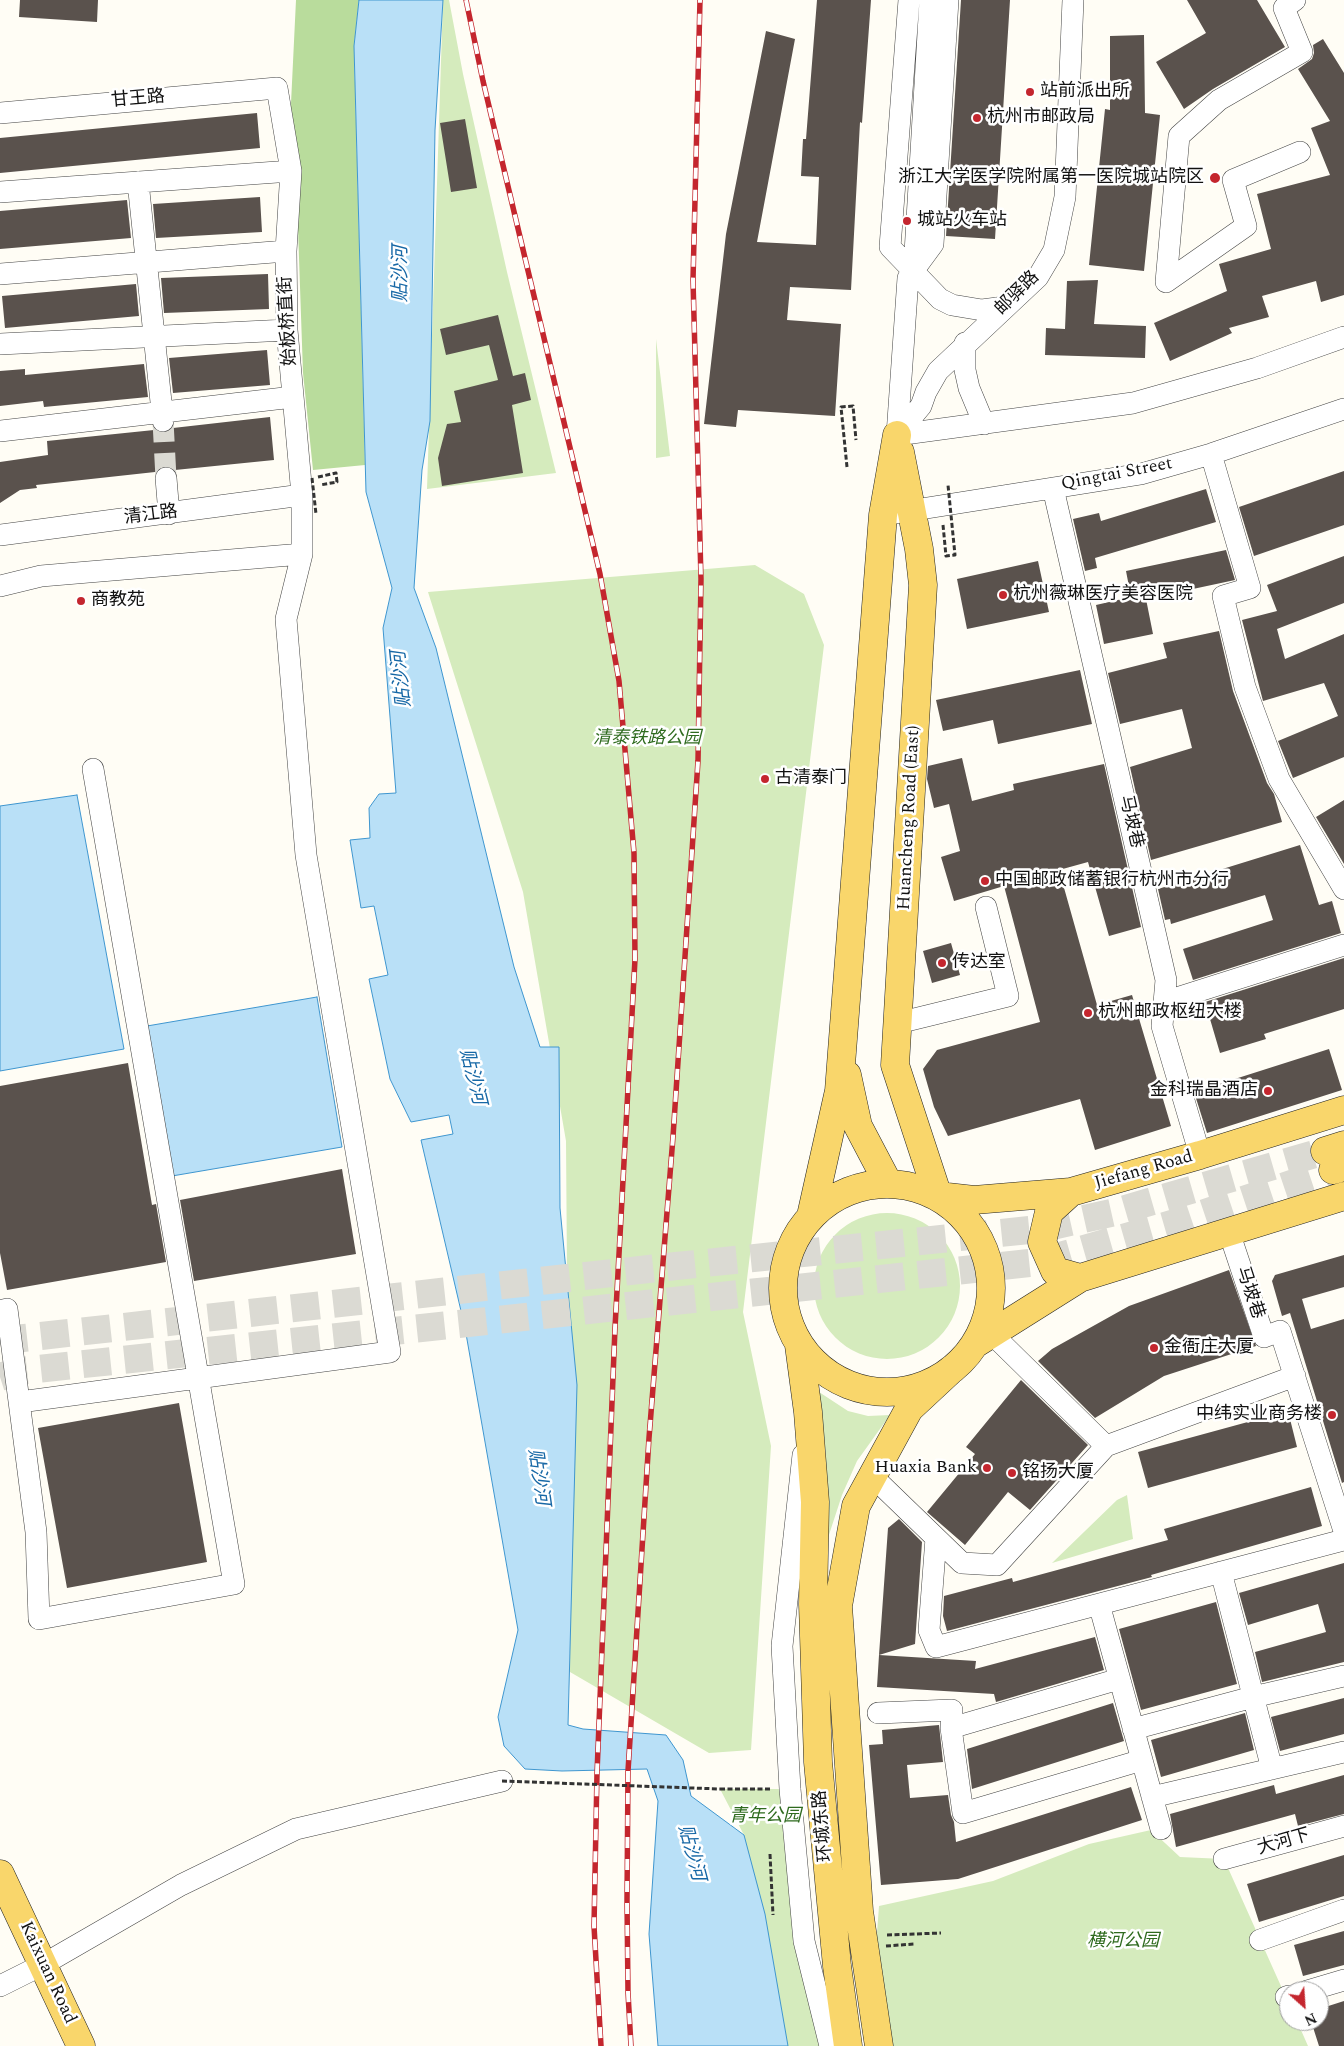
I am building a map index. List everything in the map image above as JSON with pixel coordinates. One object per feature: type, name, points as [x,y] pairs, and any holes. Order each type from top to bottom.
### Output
[{"type":"main road","name":"Huancheng Road (East)","points":[[897,435],[919,549],[923,585],[895,1065],[938,1196]]},
{"type":"main road","name":"Huancheng Road (East)","points":[[842,1033],[883,515],[897,435]]},
{"type":"main road","points":[[842,1033],[848,1089],[858,1126],[888,1183]]},
{"type":"main road","points":[[811,1216],[838,1091],[842,1033]]},
{"type":"main road","name":"Jiefang Road","points":[[938,1196],[974,1200],[1071,1192],[1200,1155],[1344,1110]]},
{"type":"main road","points":[[826,1605],[808,1412],[799,1346],[788,1322],[782,1296],[784,1270],[792,1245],[811,1216],[833,1198],[860,1187],[888,1183],[904,1185],[938,1196],[964,1217],[983,1245],[991,1278],[989,1312],[983,1338]]},
{"type":"main road","points":[[1071,1192],[1049,1212],[1042,1242],[1055,1271],[1080,1278]]},
{"type":"main road","points":[[826,1605],[856,1506],[909,1409],[983,1338],[1080,1278],[1344,1196]]},
{"type":"main road","points":[[799,1346],[823,1371],[854,1387],[880,1391],[888,1392],[922,1386],[952,1369]]},
{"type":"main road","name":"环城东路","points":[[826,1605],[818,1762],[837,1966],[848,2046]]},
{"type":"main road","name":"环城东路","points":[[826,1605],[859,1911],[879,2046]]},
{"type":"main road","name":"Kaixuan Road","points":[[0,1874],[44,1964],[80,2046]]},
{"type":"street","points":[[909,0],[890,247],[940,299],[952,305],[982,310],[1005,308]]},
{"type":"street","name":"Huancheng Road (East)","points":[[914,270],[930,0]]},
{"type":"street","name":"Huancheng Road (East)","points":[[897,435],[908,278],[933,244],[948,0]]},
{"type":"street","name":"邮驿路","points":[[897,435],[922,406],[926,392],[938,370],[1038,277],[1054,250],[1065,197],[1073,0]]},
{"type":"street","points":[[1294,0],[1284,8],[1302,52],[1219,100],[1179,136],[1166,282],[1246,226],[1233,180],[1300,152]]},
{"type":"street","name":"甘王路","points":[[0,113],[277,88]]},
{"type":"street","name":"始板桥直街","points":[[198,1379],[390,1352],[306,855],[286,619],[302,554],[307,487],[294,397],[287,330],[286,251],[290,171],[277,88]]},
{"type":"street","points":[[0,192],[290,171]]},
{"type":"street","points":[[138,182],[163,417]]},
{"type":"street","points":[[0,274],[286,251]]},
{"type":"street","points":[[0,344],[287,330]]},
{"type":"street","points":[[897,435],[1133,403],[1257,368],[1344,337]]},
{"type":"street","points":[[965,343],[965,370],[969,388],[984,424]]},
{"type":"street","points":[[0,431],[163,417],[294,397]]},
{"type":"street","name":"Qingtai Street","points":[[883,515],[1141,474],[1212,454],[1344,409]]},
{"type":"street","points":[[1212,454],[1250,588],[1223,596],[1244,687],[1278,778],[1344,889]]},
{"type":"street","points":[[166,478],[169,514]]},
{"type":"street","name":"清江路","points":[[0,534],[169,514],[307,487]]},
{"type":"street","name":"马坡巷","points":[[1054,488],[1166,980],[1162,1026],[1200,1155]]},
{"type":"street","points":[[0,586],[41,576],[302,554]]},
{"type":"street","points":[[0,1311],[7,1309],[20,1402],[36,1532],[39,1619],[234,1584],[93,769]]},
{"type":"street","points":[[898,1023],[1008,996],[986,907]]},
{"type":"street","points":[[1164,1002],[1344,945]]},
{"type":"street","name":"马坡巷","points":[[1229,1232],[1264,1337],[1280,1331],[1344,1531]]},
{"type":"street","points":[[983,1338],[1106,1446]]},
{"type":"street","points":[[872,1476],[962,1563],[997,1565],[1106,1446],[1295,1376]]},
{"type":"street","points":[[20,1402],[198,1379]]},
{"type":"street","points":[[808,1412],[782,1646],[790,1789],[804,1941],[830,2046]]},
{"type":"street","points":[[936,1538],[929,1630],[936,1647],[1344,1540]]},
{"type":"street","points":[[1221,1572],[1272,1769]]},
{"type":"street","points":[[1099,1604],[1161,1829]]},
{"type":"street","points":[[1133,1729],[1253,1696],[1344,1676]]},
{"type":"street","points":[[951,1728],[1119,1679]]},
{"type":"street","points":[[878,1713],[952,1710],[951,1728],[963,1813],[1142,1760]]},
{"type":"street","points":[[1152,1798],[1344,1752]]},
{"type":"street","points":[[0,1986],[44,1964],[181,1885],[296,1829],[502,1780]]},
{"type":"street","name":"大河下","points":[[1224,1859],[1344,1826]]},
{"type":"street","points":[[1260,1940],[1344,1910]]},
{"type":"street","points":[[1329,1984],[1344,1980]]},
{"type":"path","points":[[847,467],[841,407],[853,406],[856,440]]},
{"type":"path","points":[[336,473],[337,482],[307,487],[336,473]]},
{"type":"path","points":[[943,526],[946,556],[955,555],[948,485]]},
{"type":"path","points":[[307,487],[316,514]]},
{"type":"path","points":[[502,1780],[720,1789],[790,1789]]},
{"type":"path","points":[[770,1854],[773,1916]]},
{"type":"path","points":[[886,1935],[941,1933]]},
{"type":"path","points":[[883,1946],[914,1944]]},
{"type":"green space","points":[[296,0],[359,0],[354,46],[365,465],[313,470],[303,373],[297,200],[290,124]]},
{"type":"green space","points":[[443,0],[449,0],[463,74],[507,272],[556,473],[427,489]]},
{"type":"green space","points":[[656,339],[670,456],[656,458]]},
{"type":"green space","name":"清泰铁路公园","points":[[755,565],[804,594],[824,645],[743,1312],[771,1446],[751,1750],[709,1753],[570,1672],[566,1141],[523,892],[428,592]]},
{"type":"green space","points":[[887,1213],[901,1214],[915,1219],[928,1225],[939,1234],[948,1245],[954,1258],[959,1272],[959,1300],[954,1314],[948,1327],[939,1338],[928,1347],[915,1353],[901,1358],[887,1359],[873,1358],[859,1353],[846,1347],[835,1338],[826,1327],[820,1314],[815,1300],[814,1286],[815,1272],[820,1258],[826,1245],[835,1234],[846,1225],[859,1219],[873,1214]]},
{"type":"green space","points":[[819,1392],[848,1411],[868,1416],[890,1415],[857,1461],[842,1495],[826,1544],[826,1456]]},
{"type":"green space","points":[[1127,1495],[1133,1539],[1052,1563],[1117,1500]]},
{"type":"green space","name":"青年公园","points":[[720,1789],[790,1789],[822,2046],[785,2046],[744,1835]]},
{"type":"green space","name":"横河公园","points":[[1151,1830],[1180,1857],[1224,1859],[1279,1982],[1279,2031],[1301,2031],[1308,2046],[892,2046],[875,1959],[879,1906],[993,1881],[1089,1844]]},
{"type":"water","name":"贴沙河","points":[[359,0],[443,0],[435,130],[430,421],[422,470],[414,588],[436,648],[514,967],[540,1047],[559,1047],[560,1208],[577,1385],[568,1725],[583,1729],[666,1735],[683,1760],[691,1796],[744,1835],[765,1914],[788,2046],[658,2046],[649,1934],[658,1801],[647,1769],[562,1771],[525,1769],[504,1746],[498,1717],[518,1630],[465,1328],[421,1140],[453,1134],[449,1115],[411,1122],[390,1079],[369,979],[388,975],[374,906],[361,908],[350,840],[370,838],[369,808],[379,794],[396,793],[383,628],[392,588],[366,492],[354,46]]},
{"type":"water","points":[[77,795],[124,1049],[0,1071],[0,806]]},
{"type":"water","points":[[317,997],[342,1147],[172,1176],[147,1026]]},
{"type":"building","points":[[20,0],[98,0],[97,22],[19,17]]},
{"type":"building","points":[[817,0],[871,0],[862,123],[860,122],[851,290],[790,287],[787,320],[841,324],[835,416],[738,410],[736,427],[704,424],[726,234],[766,31],[795,39],[757,242],[816,245],[819,177],[801,176],[803,139],[806,139]]},
{"type":"building","name":"杭州市邮政局","points":[[961,0],[1010,0],[995,239],[946,236]]},
{"type":"building","points":[[1187,0],[1257,0],[1285,47],[1213,89],[1184,109],[1156,62],[1206,33]]},
{"type":"building","points":[[1144,35],[1145,113],[1160,115],[1144,271],[1089,265],[1105,109],[1110,110],[1110,36]]},
{"type":"building","points":[[1323,39],[1344,73],[1344,295],[1321,302],[1316,281],[1262,296],[1269,317],[1229,328],[1232,333],[1170,361],[1154,323],[1227,291],[1219,264],[1271,249],[1257,194],[1330,175],[1311,128],[1330,121],[1298,69],[1312,59],[1314,53],[1313,45]]},
{"type":"building","points":[[257,113],[260,148],[0,173],[0,138]]},
{"type":"building","points":[[465,119],[477,188],[451,192],[440,123]]},
{"type":"building","points":[[260,197],[262,232],[156,238],[153,204]]},
{"type":"building","points":[[127,200],[131,238],[0,249],[0,211]]},
{"type":"building","points":[[268,274],[269,309],[164,313],[161,278]]},
{"type":"building","points":[[1098,280],[1094,324],[1146,326],[1145,358],[1045,355],[1046,328],[1065,329],[1067,281]]},
{"type":"building","points":[[136,284],[139,316],[5,328],[2,296]]},
{"type":"building","points":[[498,315],[513,376],[525,373],[531,400],[512,405],[523,473],[442,486],[438,458],[447,424],[461,422],[454,391],[498,380],[489,345],[446,355],[440,329]]},
{"type":"building","points":[[267,350],[270,385],[173,393],[169,358]]},
{"type":"building","points":[[144,364],[148,397],[44,407],[43,401],[0,406],[0,371],[25,369],[25,375]]},
{"type":"building","points":[[270,417],[274,460],[175,470],[164,466],[155,472],[36,485],[37,488],[20,490],[0,503],[0,462],[48,455],[47,441],[154,430],[164,433],[173,428]]},
{"type":"building","points":[[1344,471],[1344,525],[1254,556],[1239,507]]},
{"type":"building","points":[[1206,489],[1216,522],[1095,558],[1097,568],[1085,571],[1073,519],[1099,513],[1101,521]]},
{"type":"building","points":[[1226,550],[1235,580],[1146,599],[1153,634],[1104,644],[1096,605],[1131,597],[1126,571]]},
{"type":"building","points":[[1344,556],[1344,603],[1277,629],[1285,659],[1344,634],[1344,757],[1293,778],[1278,741],[1338,716],[1324,683],[1263,701],[1242,620],[1277,611],[1267,585]]},
{"type":"building","name":"杭州薇琳医疗美容医院","points":[[1038,561],[1049,612],[967,629],[957,579]]},
{"type":"building","points":[[1219,631],[1233,691],[1267,783],[1274,794],[1282,822],[1151,860],[1130,767],[1192,748],[1182,709],[1120,724],[1108,673],[1167,658],[1163,643]]},
{"type":"building","points":[[1080,670],[1092,724],[998,744],[993,720],[943,731],[936,700]]},
{"type":"building","points":[[962,758],[972,801],[1014,790],[1013,784],[1104,764],[1141,927],[1109,936],[1088,862],[1059,870],[1097,1005],[1132,995],[1171,1126],[1095,1150],[1080,1099],[948,1136],[934,1107],[923,1069],[937,1050],[1040,1022],[1004,886],[954,901],[941,857],[960,851],[949,804],[934,808],[927,779],[928,766]]},
{"type":"building","points":[[1344,800],[1344,864],[1316,817]]},
{"type":"building","points":[[1300,845],[1319,905],[1332,901],[1341,933],[1193,980],[1183,949],[1273,920],[1265,895],[1171,924],[1170,919],[1165,920],[1158,889]]},
{"type":"building","name":"传达室","points":[[951,943],[960,975],[932,983],[923,951]]},
{"type":"building","points":[[1344,958],[1344,1009],[1264,1034],[1266,1039],[1220,1053],[1205,1002]]},
{"type":"building","name":"金科瑞晶酒店","points":[[1329,1049],[1342,1090],[1207,1133],[1194,1092]]},
{"type":"building","points":[[128,1063],[152,1205],[156,1204],[166,1262],[7,1290],[0,1253],[0,1086]]},
{"type":"building","points":[[342,1169],[356,1254],[194,1281],[180,1200]]},
{"type":"building","points":[[1344,1255],[1344,1287],[1302,1299],[1311,1329],[1344,1319],[1344,1482],[1342,1483],[1290,1313],[1282,1316],[1272,1281],[1275,1275]]},
{"type":"building","name":"金衙庄大厦","points":[[1229,1270],[1256,1346],[1164,1376],[1095,1418],[1038,1361],[1052,1349],[1129,1306]]},
{"type":"building","name":"铭扬大厦","points":[[1021,1380],[1088,1445],[1030,1510],[1008,1492],[965,1545],[927,1512],[975,1454],[966,1447]]},
{"type":"building","points":[[179,1403],[207,1562],[67,1588],[38,1428]]},
{"type":"building","points":[[1288,1411],[1297,1447],[1148,1488],[1138,1452]]},
{"type":"building","points":[[1311,1487],[1322,1526],[1151,1575],[1152,1577],[947,1631],[943,1616],[944,1596],[1012,1578],[1013,1582],[1168,1540],[1164,1529]]},
{"type":"building","points":[[899,1519],[922,1542],[915,1644],[879,1655],[888,1528]]},
{"type":"building","points":[[1344,1563],[1344,1662],[1262,1682],[1255,1652],[1326,1632],[1318,1604],[1248,1625],[1239,1593]]},
{"type":"building","points":[[1216,1602],[1237,1684],[1141,1710],[1119,1629]]},
{"type":"building","points":[[1095,1637],[1104,1670],[996,1702],[994,1694],[877,1687],[879,1655],[976,1661],[975,1669]]},
{"type":"building","points":[[1344,1698],[1344,1734],[1280,1751],[1271,1717]]},
{"type":"building","points":[[1113,1703],[1124,1741],[972,1789],[967,1749]]},
{"type":"building","points":[[1245,1713],[1254,1750],[1161,1777],[1151,1740]]},
{"type":"building","points":[[939,1725],[943,1762],[907,1765],[910,1798],[948,1795],[956,1842],[1131,1787],[1142,1820],[958,1879],[881,1885],[869,1745],[883,1744],[882,1730]]},
{"type":"building","points":[[1344,1775],[1344,1814],[1298,1826],[1295,1814],[1176,1847],[1170,1814],[1274,1785],[1276,1794]]},
{"type":"building","points":[[1344,1855],[1344,1896],[1259,1922],[1247,1884]]},
{"type":"building","points":[[1344,1931],[1344,1965],[1303,1976],[1294,1945]]},
{"type":"building","points":[[1344,2001],[1344,2046],[1319,2046],[1314,2031],[1329,2031],[1329,2006]]},
{"type":"tunnel","points":[[163,421],[166,478]]},
{"type":"tunnel","points":[[0,1344],[14,1339],[676,1266],[1039,1229],[1115,1212],[1325,1151]]},
{"type":"tunnel","points":[[0,1377],[19,1371],[1039,1262],[1175,1223],[1333,1170]]},
{"type":"railway","points":[[466,0],[483,81],[600,574],[619,681],[634,853],[635,959],[615,1328],[597,1773],[594,1926],[601,2046]]},
{"type":"railway","points":[[631,2046],[628,1993],[628,1771],[649,1438],[673,1137],[698,761],[701,579],[693,280],[700,0]]},
{"type":"place","name":"站前派出所","points":[[1030,92]]},
{"type":"place","name":"杭州市邮政局","points":[[977,118]]},
{"type":"place","name":"浙江大学医学院附属第一医院城站院区","points":[[1215,178]]},
{"type":"place","name":"城站火车站","points":[[907,221]]},
{"type":"place","name":"杭州薇琳医疗美容医院","points":[[1003,595]]},
{"type":"place","name":"商教苑","points":[[81,601]]},
{"type":"place","name":"古清泰门","points":[[765,779]]},
{"type":"place","name":"中国邮政储蓄银行杭州市分行","points":[[985,881]]},
{"type":"place","name":"传达室","points":[[942,963]]},
{"type":"place","name":"杭州邮政枢纽大楼","points":[[1088,1013]]},
{"type":"place","name":"金科瑞晶酒店","points":[[1268,1091]]},
{"type":"place","name":"金衙庄大厦","points":[[1154,1348]]},
{"type":"place","name":"中纬实业商务楼","points":[[1332,1415]]},
{"type":"place","name":"Huaxia Bank","points":[[987,1468]]},
{"type":"place","name":"铭扬大厦","points":[[1012,1473]]}]
